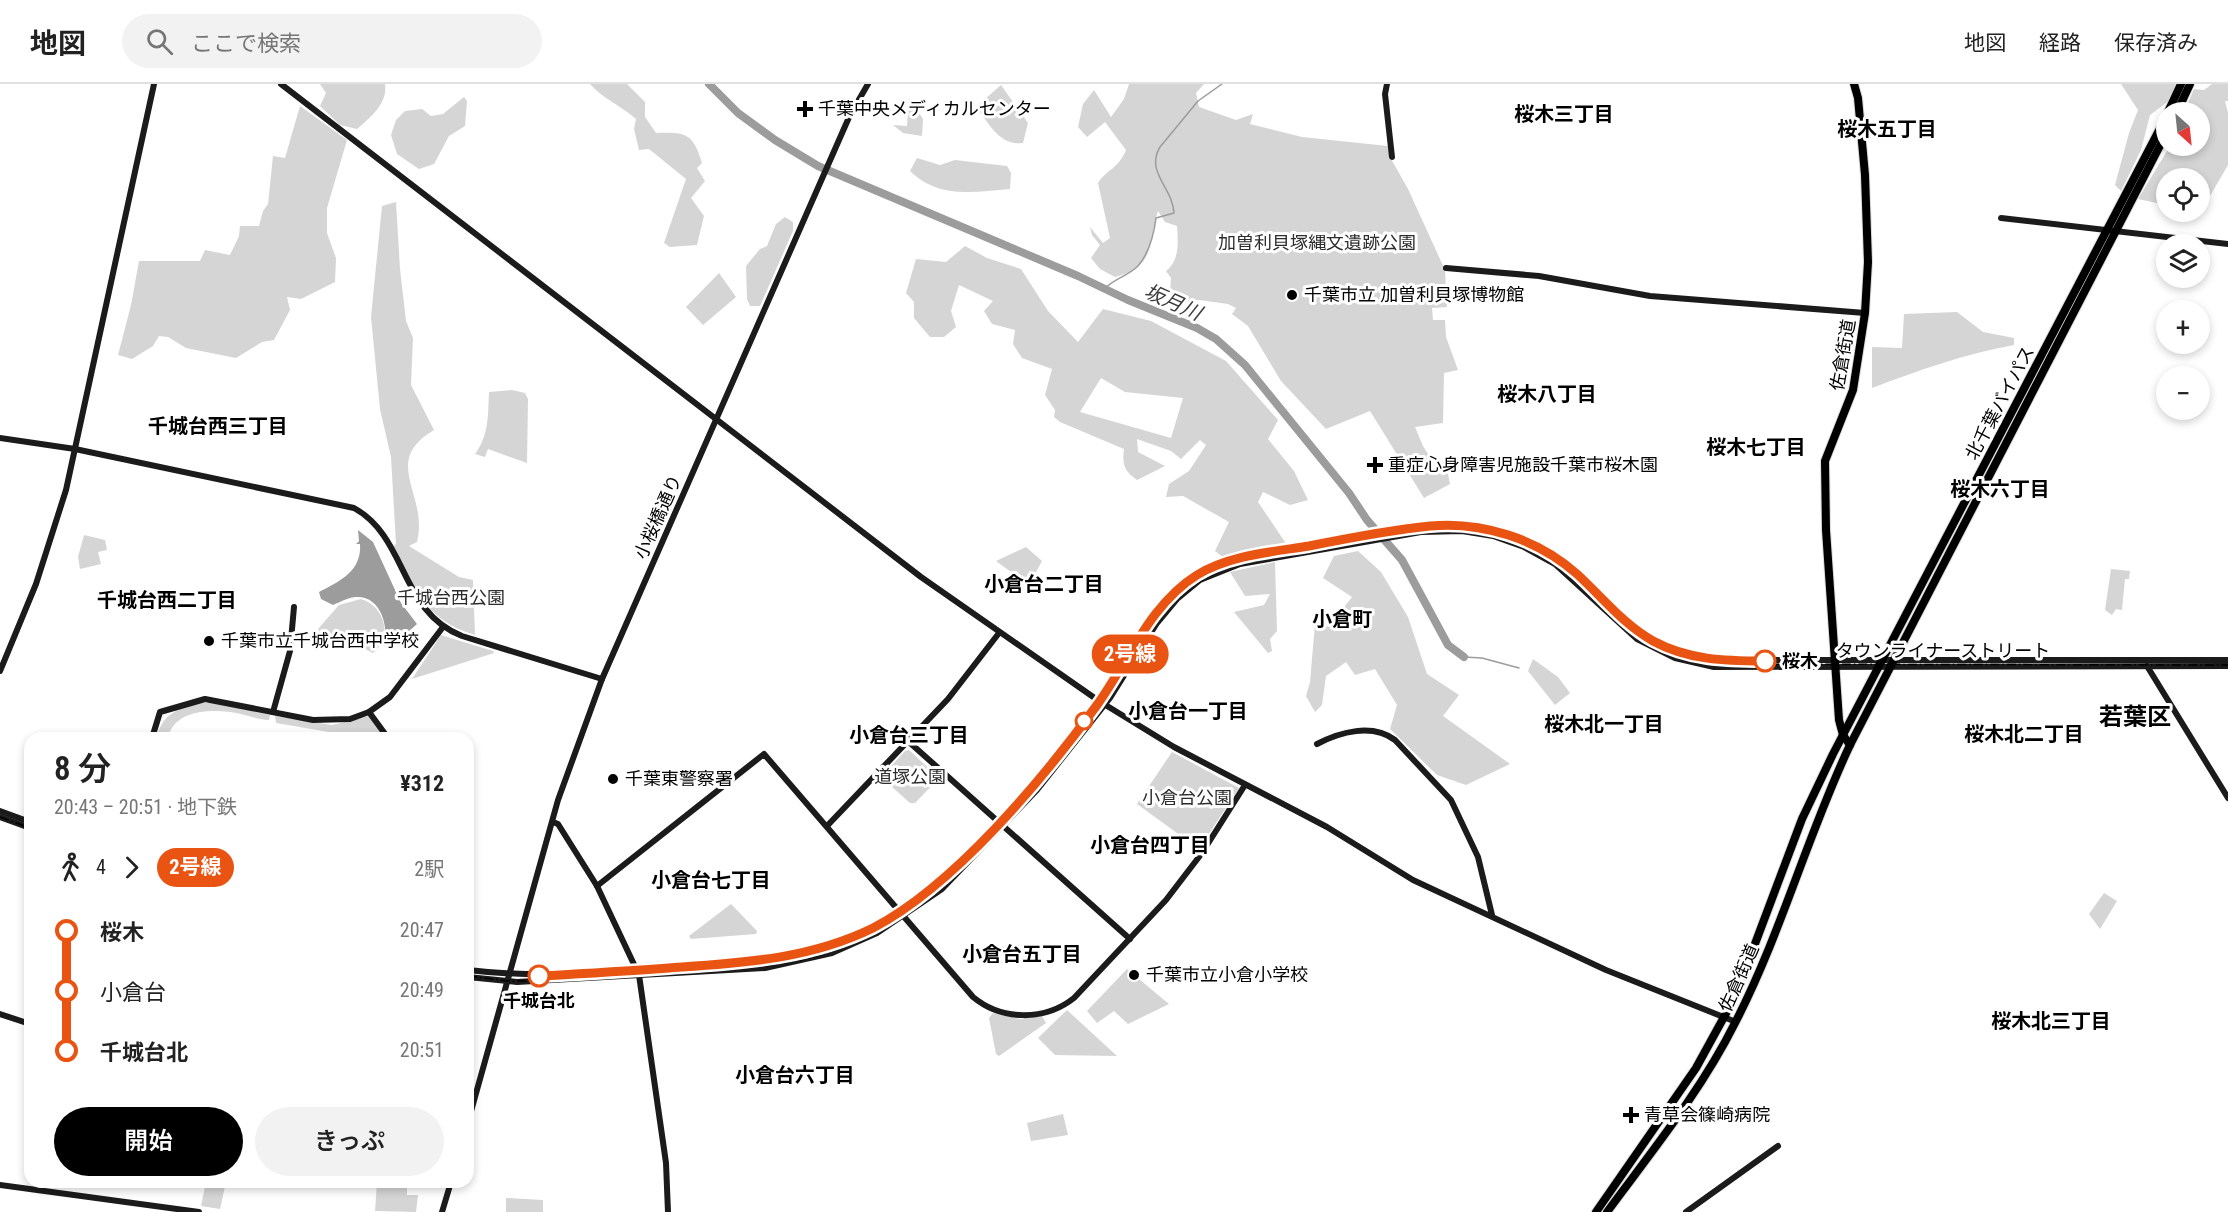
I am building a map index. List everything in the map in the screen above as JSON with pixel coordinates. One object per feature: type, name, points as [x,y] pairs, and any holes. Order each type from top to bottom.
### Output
[{"type":"highway","name":"佐倉街道","points":[[1607,1212],[1684,1106],[1720,1052],[1736,1022],[1770,946],[1818,816],[1850,745],[1843,735],[1839,720],[1826,530],[1825,461],[1853,390],[1865,312],[1868,262],[1865,175],[1858,98],[1854,84]]},
{"type":"highway","points":[[2173,102],[2181,84]]},
{"type":"highway","points":[[2182,102],[2190,84]]},
{"type":"highway","name":"北千葉バイパス","points":[[1850,745],[1894,663],[2156,138]]},
{"type":"highway","name":"北千葉バイパス","points":[[1843,735],[1879,663],[2156,152]]},
{"type":"highway","name":"佐倉街道","points":[[1596,1212],[1696,1068],[1725,1017],[1745,974],[1803,819],[1843,735]]},
{"type":"street","points":[[1,668],[36,584],[56,528],[154,84]]},
{"type":"street","points":[[281,84],[921,577],[1102,703],[1174,747],[1327,827],[1413,880],[1606,970],[1736,1022]]},
{"type":"street","name":"小桜橋通り","points":[[474,1101],[558,800],[602,679],[831,156],[849,116],[868,84]]},
{"type":"street","points":[[1387,84],[1385,94],[1392,157]]},
{"type":"street","points":[[2001,218],[2228,244]]},
{"type":"street","points":[[1446,268],[1539,276],[1650,296],[1865,312]]},
{"type":"street","points":[[0,438],[75,448],[354,508],[365,514],[381,530],[417,600],[443,627],[462,636],[602,679]]},
{"type":"street","name":"タウンライナーストリート","points":[[474,977],[508,979],[765,968],[795,963],[841,950],[942,889],[1002,824],[1102,703],[1158,609],[1184,584],[1215,566],[1272,555],[1421,529],[1478,527],[1527,542],[1558,559],[1641,633],[1686,655],[1730,660],[1894,663],[2228,660]]},
{"type":"street","points":[[273,712],[290,651],[294,607]]},
{"type":"street","points":[[154,732],[160,712],[195,700],[215,699],[327,722],[350,719],[369,712],[396,690],[443,627]]},
{"type":"street","points":[[827,826],[948,699],[999,633]]},
{"type":"street","name":"タウンライナーストリート","points":[[1894,663],[2228,666]]},
{"type":"street","points":[[2147,666],[2228,798]]},
{"type":"street","points":[[369,712],[384,732]]},
{"type":"street","points":[[1317,744],[1355,731],[1385,733],[1395,740],[1451,800],[1478,857],[1492,915]]},
{"type":"street","points":[[909,742],[1130,939]]},
{"type":"street","points":[[597,886],[764,754],[973,997],[989,1008],[1011,1014],[1043,1013],[1068,1002],[1166,900],[1202,853],[1245,785]]},
{"type":"street","points":[[0,811],[24,820]]},
{"type":"street","points":[[0,817],[24,826]]},
{"type":"street","points":[[553,822],[558,825],[577,852],[597,886],[638,973],[666,1163],[668,1212]]},
{"type":"street","name":"タウンライナーストリート","points":[[474,971],[508,979]]},
{"type":"street","points":[[0,1014],[24,1022]]},
{"type":"street","points":[[1686,1212],[1778,1146]]},
{"type":"street","points":[[0,1185],[199,1212]]},
{"type":"street","points":[[442,1212],[449,1188]]},
{"type":"green space","points":[[320,84],[385,84],[385,91],[377,109],[357,129],[340,125],[320,106],[326,93]]},
{"type":"green space","points":[[590,84],[627,84],[645,102],[645,117],[656,133],[675,133],[687,136],[695,146],[702,163],[697,168],[705,181],[691,198],[704,216],[697,245],[670,247],[664,243],[686,179],[649,149],[639,150],[634,129],[636,119]]},
{"type":"green space","name":"加曽利貝塚縄文遺跡公園","points":[[1129,84],[1204,84],[1196,93],[1199,107],[1236,120],[1253,114],[1250,124],[1302,137],[1388,146],[1390,157],[1408,189],[1445,270],[1447,307],[1432,308],[1433,320],[1445,320],[1446,337],[1458,370],[1444,373],[1443,423],[1415,427],[1423,446],[1443,478],[1440,471],[1447,469],[1450,484],[1424,498],[1370,411],[1326,429],[1281,381],[1248,326],[1232,314],[1236,308],[1228,304],[1199,300],[1179,303],[1170,294],[1171,278],[1166,271],[1171,267],[1176,256],[1177,226],[1165,222],[1158,211],[1148,252],[1138,267],[1115,277],[1100,269],[1091,258],[1100,245],[1092,235],[1090,227],[1103,243],[1110,238],[1098,183],[1120,161],[1126,150],[1105,122],[1087,137],[1078,127],[1083,104],[1094,90],[1111,117],[1124,99]]},
{"type":"green space","points":[[2121,84],[2176,84],[2170,100],[2156,102],[2156,110],[2150,115],[2141,150],[2121,191],[2115,185],[2129,133],[2138,110]]},
{"type":"green space","points":[[2212,84],[2228,84],[2228,101],[2225,101],[2228,113],[2228,165],[2210,196],[2210,168],[2157,168],[2164,156],[2210,156],[2210,102],[2188,102],[2194,89],[2204,90]]},
{"type":"green space","points":[[1001,85],[1028,123],[1023,143],[1007,141],[1001,137],[976,107]]},
{"type":"green space","points":[[464,97],[467,101],[465,126],[449,136],[434,164],[419,169],[397,154],[391,135],[396,120],[405,111],[422,109],[431,116],[443,114]]},
{"type":"green space","points":[[909,98],[915,107],[924,101],[927,105],[918,111],[923,119],[922,136],[903,133],[893,125],[907,126]]},
{"type":"green space","points":[[300,106],[347,140],[327,208],[327,233],[336,258],[335,282],[301,299],[287,297],[290,310],[274,340],[262,342],[236,358],[186,348],[168,337],[159,336],[153,346],[132,359],[118,355],[139,261],[200,261],[205,250],[230,255],[239,236],[240,226],[259,226],[263,211],[268,204],[273,156],[285,158]]},
{"type":"green space","points":[[917,158],[940,165],[955,160],[1007,166],[1011,173],[1010,189],[969,192],[944,190],[921,180],[910,171]]},
{"type":"green space","points":[[2156,169],[2156,203],[2138,199]]},
{"type":"green space","points":[[396,202],[406,321],[413,338],[411,385],[434,430],[418,442],[410,454],[408,467],[419,525],[417,542],[409,546],[459,577],[473,580],[475,635],[458,629],[433,612],[415,589],[394,546],[396,544],[391,457],[380,409],[371,317],[382,206]]},
{"type":"green space","points":[[785,217],[793,222],[793,231],[760,306],[750,306],[747,299],[746,266],[760,249],[767,246],[776,224]]},
{"type":"green space","points":[[965,246],[987,258],[1021,269],[1048,311],[1078,342],[1103,309],[1151,321],[1226,361],[1278,420],[1268,439],[1294,471],[1308,500],[1290,505],[1263,492],[1258,502],[1287,545],[1224,558],[1215,551],[1229,522],[1183,496],[1166,497],[1169,484],[1189,471],[1206,445],[1200,440],[1181,459],[1171,451],[1137,439],[1138,452],[1165,466],[1137,480],[1125,467],[1124,449],[1060,422],[1054,417],[1055,410],[1045,395],[1052,369],[1022,358],[1013,344],[1015,330],[992,324],[984,311],[993,301],[959,285],[951,311],[956,327],[944,337],[930,337],[914,318],[914,302],[906,293],[916,259],[946,262]],"holes":[[[1101,378],[1125,392],[1183,398],[1171,438],[1080,412]]]},
{"type":"green space","points":[[719,273],[736,297],[703,325],[686,307]]},
{"type":"green space","points":[[1957,312],[1983,332],[2014,338],[2014,345],[1960,358],[1872,388],[1872,347],[1902,348],[1904,314]]},
{"type":"green space","points":[[512,390],[525,393],[528,399],[527,463],[488,449],[485,457],[475,454],[485,432],[489,392]]},
{"type":"green space","points":[[84,535],[105,540],[107,550],[98,552],[101,564],[80,569],[78,557]]},
{"type":"green space","points":[[1026,547],[1042,561],[1029,585],[996,561]]},
{"type":"green space","points":[[1358,551],[1381,572],[1408,617],[1427,674],[1459,695],[1443,716],[1510,764],[1466,785],[1437,775],[1390,729],[1397,705],[1375,669],[1355,675],[1346,662],[1326,676],[1322,705],[1315,712],[1306,696],[1310,682],[1315,624],[1322,617],[1342,610],[1352,597],[1323,578],[1334,556]]},
{"type":"green space","points":[[1275,562],[1277,631],[1270,639],[1272,651],[1268,653],[1234,612],[1264,605],[1270,594],[1245,596],[1230,572]]},
{"type":"green space","points":[[2111,569],[2130,571],[2129,579],[2125,579],[2122,610],[2116,609],[2112,615],[2105,610]]},
{"type":"green space","points":[[361,599],[376,608],[384,623],[383,639],[373,653],[351,642],[322,635],[318,629],[339,605]]},
{"type":"green space","name":"千城台西公園","points":[[441,635],[493,651],[494,653],[412,679]]},
{"type":"green space","points":[[1533,659],[1558,677],[1570,693],[1555,705],[1528,671]]},
{"type":"green space","points":[[198,703],[214,703],[270,715],[269,720],[231,712],[198,712],[179,720],[170,732],[158,732],[166,718],[183,708]]},
{"type":"green space","points":[[275,716],[332,725],[369,716],[381,732],[329,732],[276,723]]},
{"type":"green space","name":"道塚公園","points":[[909,750],[939,778],[915,803],[910,803],[881,777],[905,751]]},
{"type":"green space","name":"小倉台公園","points":[[1172,752],[1239,788],[1199,849],[1137,804]]},
{"type":"green space","points":[[2104,893],[2117,901],[2100,929],[2089,914]]},
{"type":"green space","points":[[731,904],[757,931],[756,934],[691,939],[689,936]]},
{"type":"green space","points":[[1127,969],[1169,1004],[1128,1024],[1114,1011],[1097,1023],[1087,1011]]},
{"type":"green space","points":[[1067,1010],[1117,1056],[1055,1055],[1038,1038]]},
{"type":"green space","points":[[993,1013],[1020,1019],[1042,1016],[1046,1023],[999,1056],[996,1054],[989,1018]]},
{"type":"green space","points":[[1063,1114],[1068,1135],[1031,1141],[1027,1123]]},
{"type":"green space","points":[[205,1188],[225,1188],[220,1209],[201,1206]]},
{"type":"green space","points":[[377,1188],[407,1188],[407,1195],[418,1195],[416,1212],[375,1211]]},
{"type":"green space","points":[[506,1198],[543,1200],[543,1212],[506,1212]]},
{"type":"shaded area","points":[[358,530],[373,542],[401,603],[417,624],[406,634],[399,632],[393,637],[394,642],[389,648],[384,646],[385,630],[381,613],[371,601],[355,597],[333,605],[321,599],[319,592],[342,579],[353,568],[360,553],[360,544],[356,544],[359,541]]},
{"type":"waterway","name":"坂月川","points":[[709,84],[738,113],[775,140],[818,166],[1078,276],[1128,300],[1197,328],[1216,339],[1245,365],[1349,493],[1367,520],[1402,560],[1448,645],[1464,657]]},
{"type":"waterway","points":[[1103,290],[1142,261],[1150,243],[1156,218],[1174,213],[1158,172],[1156,156],[1160,147],[1198,101],[1222,84]]},
{"type":"waterway","name":"坂月川","points":[[1464,657],[1482,658],[1519,668]]},
{"type":"railway","points":[[474,977],[508,981],[539,981],[749,968],[805,959],[836,950],[864,937],[891,922],[940,886],[1020,806],[1080,736],[1158,620],[1192,587],[1214,574],[1240,564],[1308,551],[1408,534],[1437,532],[1493,536],[1520,545],[1547,558],[1646,642],[1662,651],[1704,664],[2228,665]]},
{"type":"railway","points":[[0,817],[24,826]]},
{"type":"metro line","name":"2号線","points":[[539,976],[756,962],[784,958],[839,943],[890,918],[938,884],[1033,786],[1097,704],[1153,618],[1173,595],[1197,575],[1227,562],[1395,530],[1434,525],[1495,531],[1527,542],[1558,560],[1577,574],[1628,624],[1654,642],[1686,655],[1704,659],[1765,661]]},
{"type":"place","name":"千葉中央メディカルセンター","points":[[805,109]]},
{"type":"place","name":"千葉市立 加曽利貝塚博物館","points":[[1292,295]]},
{"type":"place","name":"重症心身障害児施設千葉市桜木園","points":[[1375,465]]},
{"type":"place","name":"千葉市立千城台西中学校","points":[[209,641]]},
{"type":"place","name":"桜木","points":[[1765,661]]},
{"type":"place","name":"千葉東警察署","points":[[613,779]]},
{"type":"place","name":"千葉市立小倉小学校","points":[[1134,975]]},
{"type":"place","name":"千城台北","points":[[539,976]]},
{"type":"place","name":"青草会篠崎病院","points":[[1631,1115]]},
{"type":"district","name":"桜木三丁目","points":[[1564,114]]},
{"type":"district","name":"桜木五丁目","points":[[1887,129]]},
{"type":"district","name":"桜木八丁目","points":[[1547,394]]},
{"type":"district","name":"千城台西三丁目","points":[[218,426]]},
{"type":"district","name":"桜木七丁目","points":[[1756,447]]},
{"type":"district","name":"桜木六丁目","points":[[2000,489]]},
{"type":"district","name":"小倉台二丁目","points":[[1044,584]]},
{"type":"district","name":"千城台西二丁目","points":[[167,600]]},
{"type":"district","name":"小倉町","points":[[1342,619]]},
{"type":"district","name":"小倉台一丁目","points":[[1188,711]]},
{"type":"district","name":"若葉区","points":[[2135,717]]},
{"type":"district","name":"桜木北一丁目","points":[[1604,724]]},
{"type":"district","name":"桜木北二丁目","points":[[2024,734]]},
{"type":"district","name":"小倉台三丁目","points":[[909,735]]},
{"type":"district","name":"小倉台四丁目","points":[[1150,845]]},
{"type":"district","name":"小倉台七丁目","points":[[711,880]]},
{"type":"district","name":"小倉台五丁目","points":[[1022,954]]},
{"type":"district","name":"桜木北三丁目","points":[[2051,1021]]},
{"type":"district","name":"小倉台六丁目","points":[[795,1075]]}]
